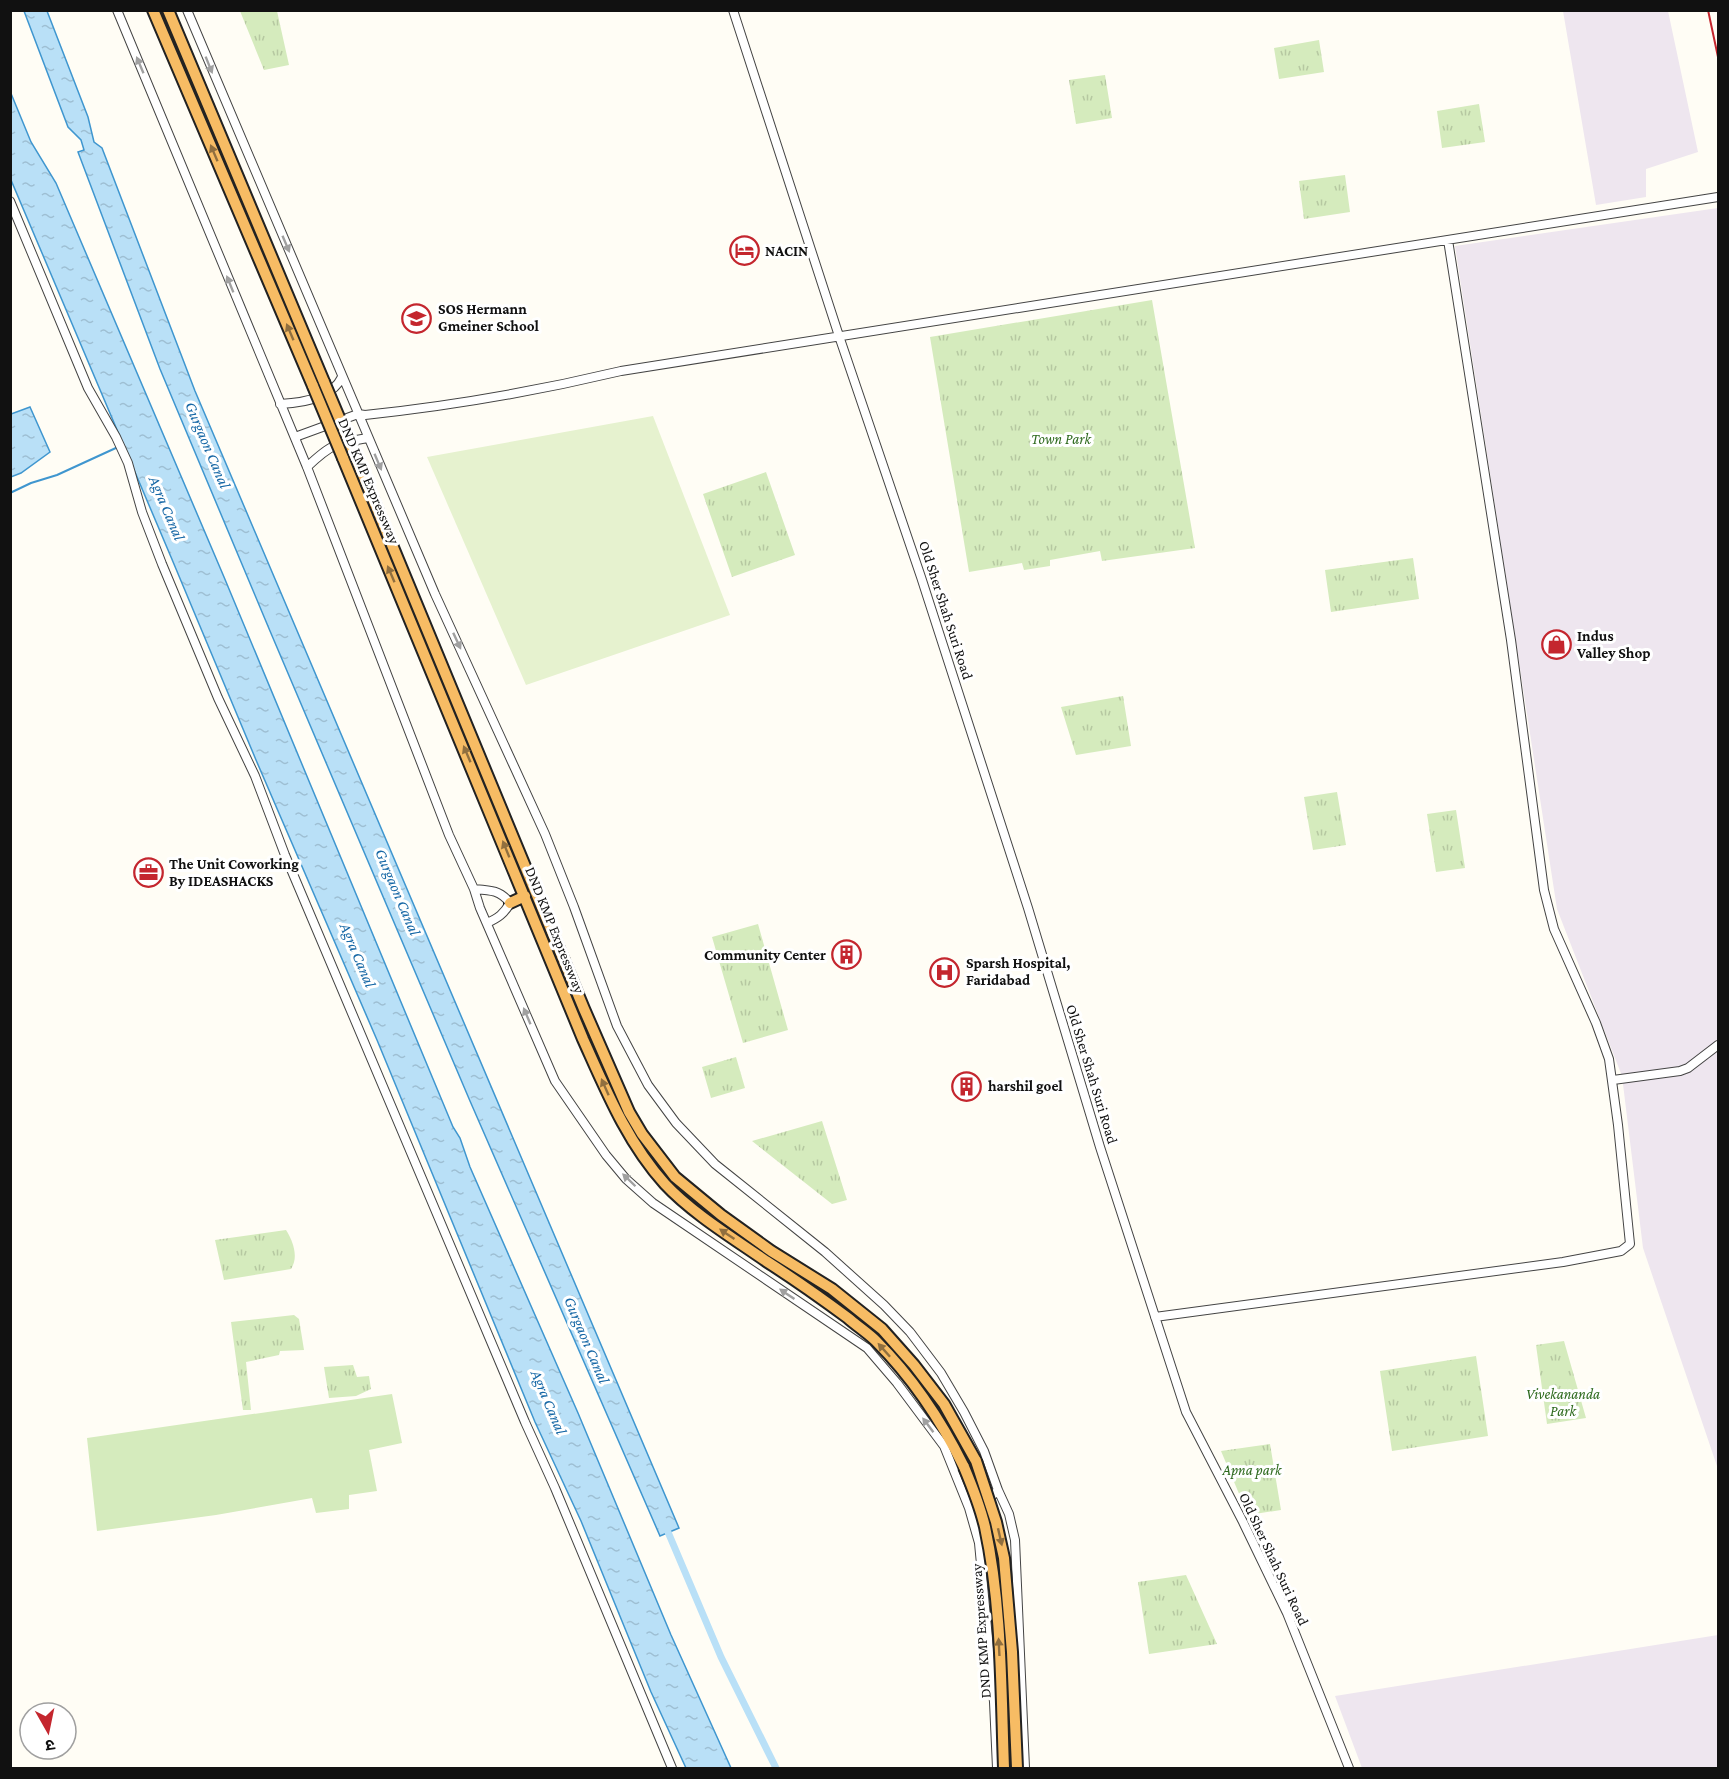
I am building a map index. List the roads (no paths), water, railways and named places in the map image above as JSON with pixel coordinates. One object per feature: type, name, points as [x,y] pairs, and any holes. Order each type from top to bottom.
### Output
[{"type":"highway","name":"DND KMP Expressway","points":[[153,10],[313,386],[583,1039],[619,1118],[648,1164],[667,1186],[716,1227],[823,1299],[875,1340],[906,1374],[934,1411],[964,1467],[984,1526],[995,1587],[1004,1768]]},
{"type":"highway","name":"DND KMP Expressway","points":[[168,10],[629,1112],[642,1134],[675,1178],[771,1251],[832,1289],[882,1329],[944,1404],[976,1461],[996,1522],[1004,1558],[1011,1630],[1017,1768]]},
{"type":"highway","points":[[510,903],[525,896]]},
{"type":"street","points":[[117,10],[295,437],[449,835],[555,1081],[606,1155],[626,1179],[653,1203],[867,1348],[897,1383],[944,1446],[969,1508],[979,1543],[994,1702],[997,1768]]},
{"type":"street","points":[[187,10],[435,594],[545,834],[617,1026],[648,1085],[676,1123],[715,1164],[825,1252],[884,1305],[910,1332],[940,1373],[984,1451],[1009,1514],[1015,1540],[1025,1768]]},
{"type":"street","name":"Old Sher Shah Suri Road","points":[[733,10],[1013,862],[1100,1147],[1186,1412],[1287,1612],[1349,1768]]},
{"type":"street","points":[[295,437],[358,414],[434,406],[552,387],[621,371],[1719,197]]},
{"type":"street","points":[[10,201],[88,388],[128,463],[142,512],[162,564],[218,698],[252,767],[285,855],[672,1768]]},
{"type":"street","points":[[1155,1317],[1441,1280],[1621,1251],[1630,1244],[1613,1080],[1604,1044],[1554,929],[1544,890],[1511,640],[1448,240]]},
{"type":"street","points":[[280,404],[300,403],[324,394],[338,384],[342,377]]},
{"type":"street","points":[[307,467],[326,449],[344,442],[368,438]]},
{"type":"street","points":[[474,889],[498,891],[510,903],[505,913],[487,923]]},
{"type":"street","points":[[1613,1080],[1680,1071],[1688,1068],[1719,1045]]},
{"type":"street","points":[[969,1508],[990,1498],[998,1490]]},
{"type":"water","points":[[24,11],[47,11],[88,117],[94,142],[102,148],[195,391],[679,1528],[660,1536],[470,1101],[160,369],[78,152],[84,150],[81,140],[68,127]]},
{"type":"water","name":"Agra Canal","points":[[10,91],[31,142],[56,183],[224,577],[453,1127],[460,1138],[470,1167],[578,1413],[671,1635],[731,1768],[686,1768],[651,1692],[581,1521],[535,1422],[377,1040],[11,180]]},
{"type":"water","points":[[30,407],[50,452],[21,473],[11,477],[11,414]]},
{"type":"waterway","points":[[10,493],[31,483],[57,475],[118,447]]},
{"type":"waterway","name":"Gurgaon Canal","points":[[665,1525],[721,1657],[776,1768]]},
{"type":"railway","points":[[1708,10],[1718,57]]},
{"type":"place","name":"NACIN","points":[[744,251]]},
{"type":"place","name":"SOS Hermann Gmeiner School","points":[[417,318]]},
{"type":"place","name":"Indus Valley Shop","points":[[1556,645]]},
{"type":"place","name":"The Unit Coworking By IDEASHACKS","points":[[148,873]]},
{"type":"place","name":"Community Center","points":[[847,955]]},
{"type":"place","name":"Sparsh Hospital, Faridabad","points":[[945,972]]},
{"type":"place","name":"harshil goel","points":[[967,1086]]},
{"type":"park label","name":"Town Park","points":[[1061,439]]},
{"type":"park label","name":"Vivekananda Park","points":[[1563,1402]]},
{"type":"park label","name":"Apna park","points":[[1252,1470]]}]
